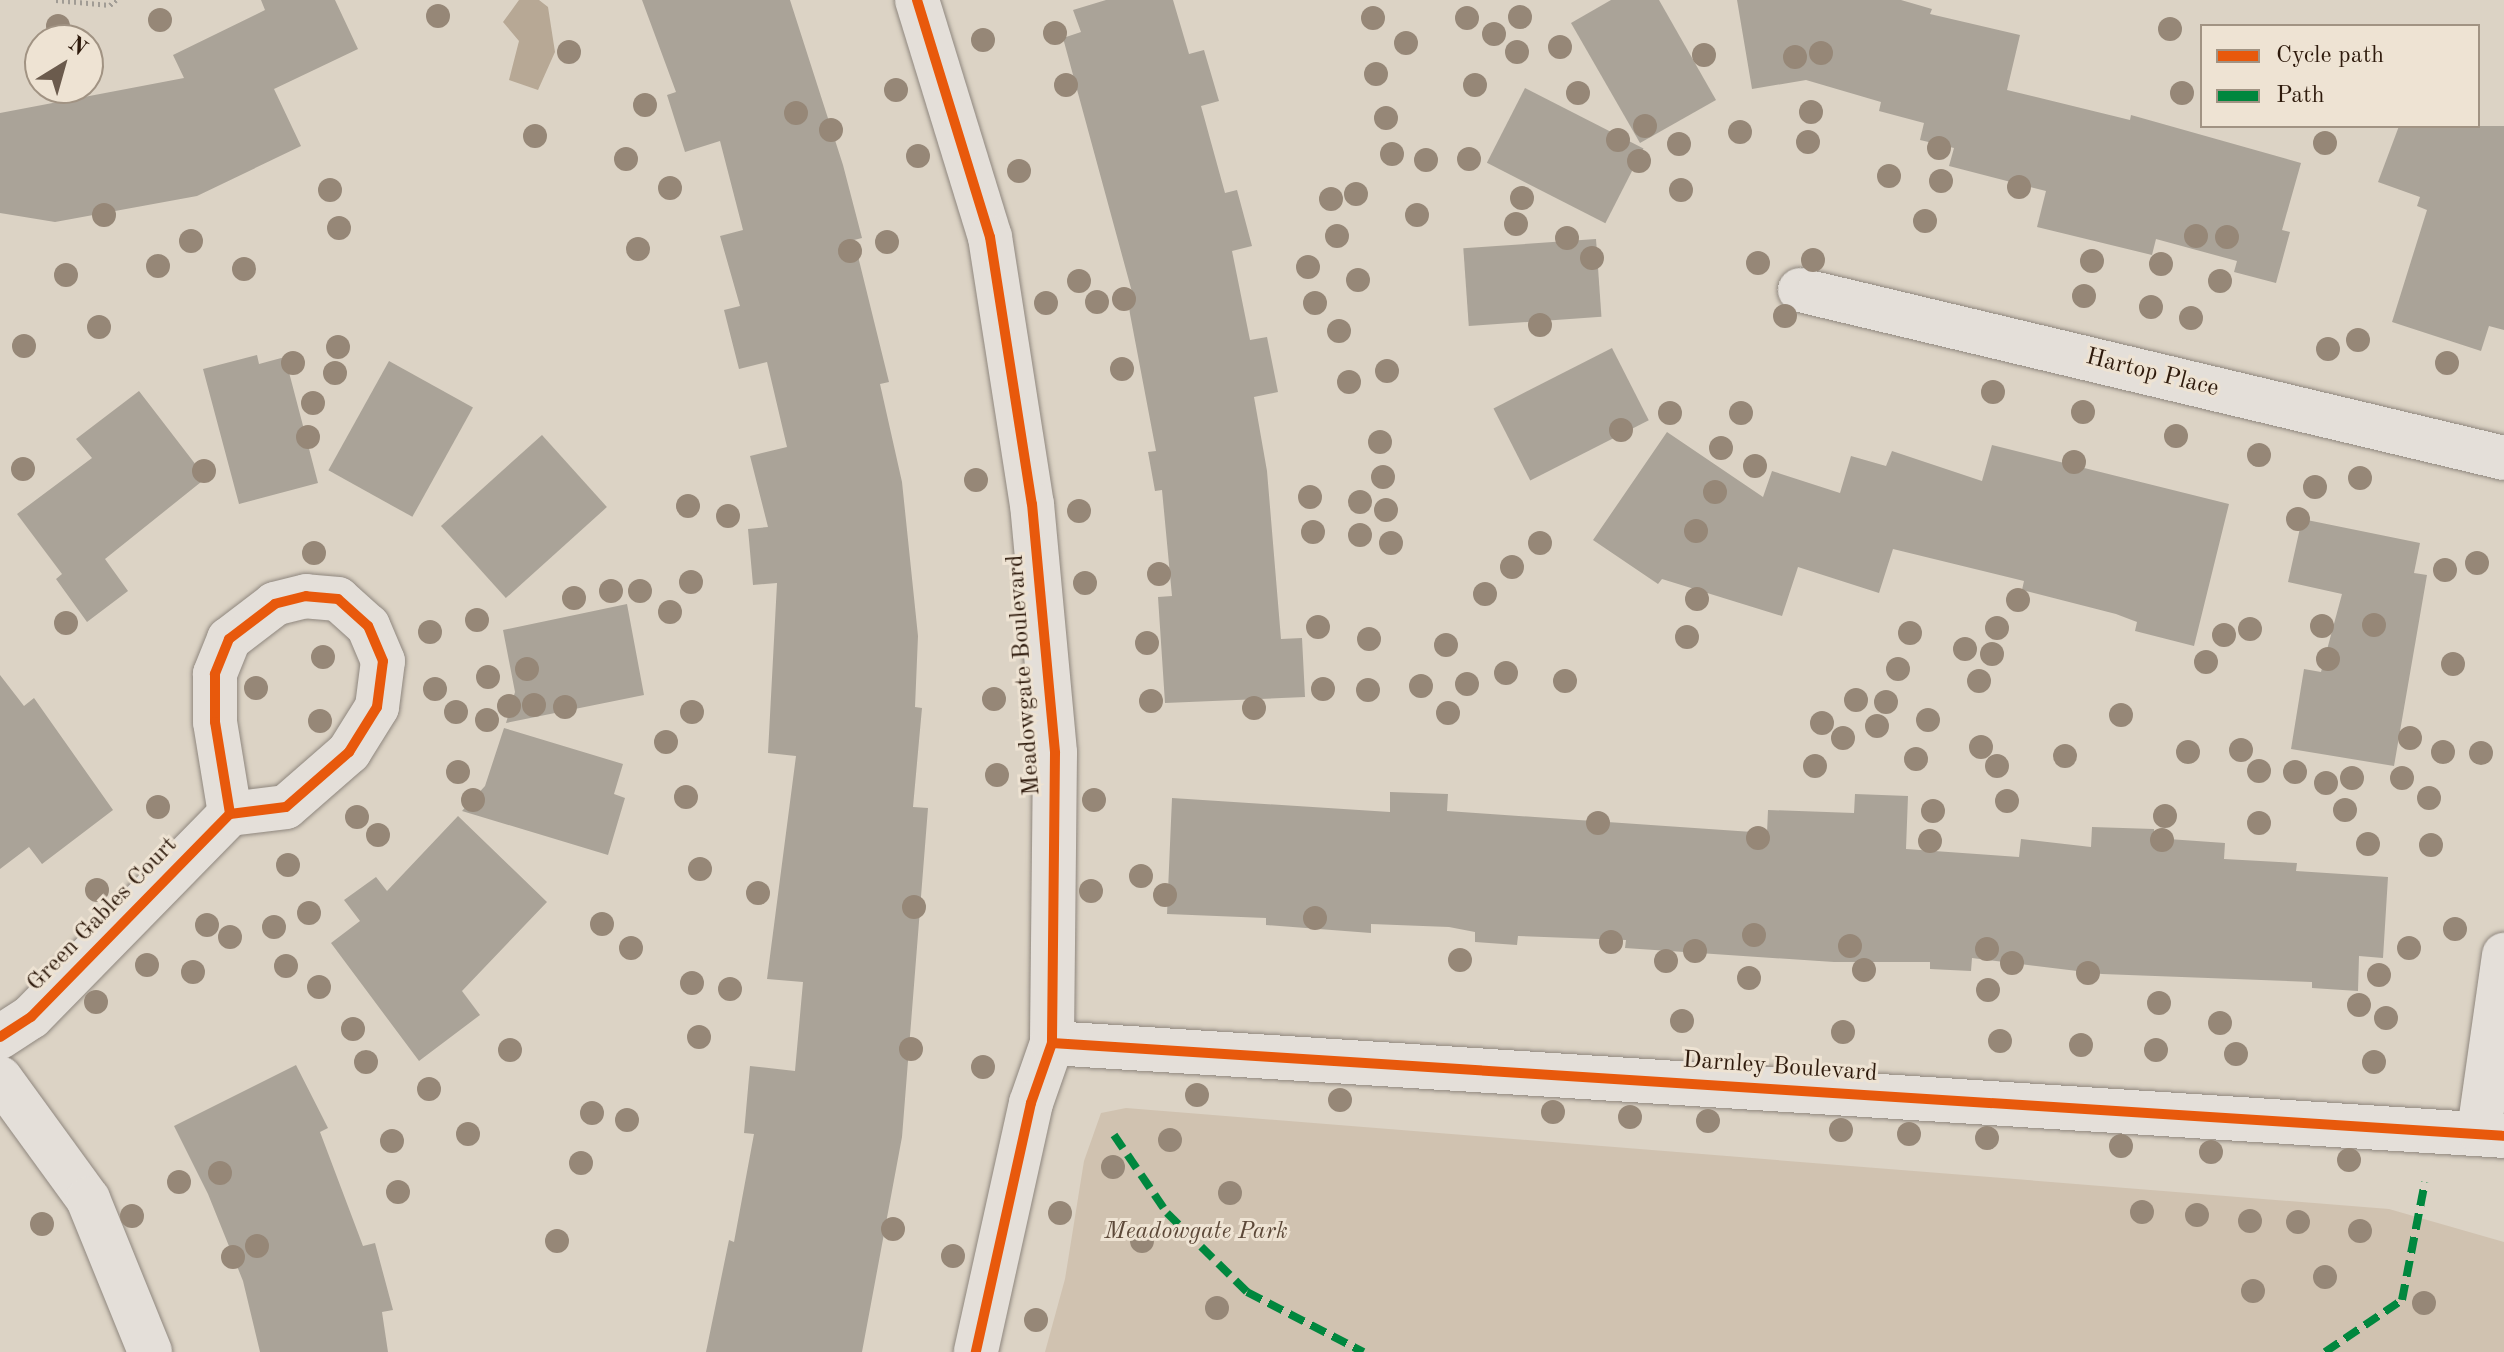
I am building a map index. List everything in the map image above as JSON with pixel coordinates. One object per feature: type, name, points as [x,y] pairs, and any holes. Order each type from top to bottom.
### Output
[{"type":"street","name":"Meadowgate Boulevard","points":[[917,0],[990,237],[1032,504],[1055,753],[1052,1043],[1031,1103],[976,1352]]},
{"type":"street","name":"Hartop Place","points":[[1800,290],[2504,458]]},
{"type":"street","points":[[306,596],[338,599],[368,626],[383,661],[377,707],[349,752],[286,807],[230,814],[215,722],[215,674],[229,639],[275,604],[306,596]]},
{"type":"street","name":"Green Gables Court","points":[[0,1037],[31,1017],[230,814]]},
{"type":"street","points":[[2492,1134],[2504,955]]},
{"type":"street","name":"Darnley Boulevard","points":[[1052,1043],[2492,1134]]},
{"type":"street","points":[[0,1078],[88,1199],[150,1352]]},
{"type":"path","points":[[56,0],[110,5],[116,0]]},
{"type":"green space","name":"Meadowgate Park","points":[[1126,1108],[2389,1209],[2504,1242],[2504,1352],[1045,1352],[1065,1279],[1084,1161],[1101,1113]]},
{"type":"shaded area","points":[[519,0],[539,0],[548,7],[555,52],[538,90],[509,80],[519,41],[503,22]]},
{"type":"building","points":[[261,0],[335,0],[358,49],[274,89],[301,146],[197,196],[55,222],[0,213],[0,113],[47,104],[104,104],[104,93],[184,78],[173,55],[265,10]]},
{"type":"building","points":[[642,0],[790,0],[843,165],[862,238],[854,240],[889,382],[880,384],[902,482],[918,636],[915,707],[922,708],[913,807],[928,808],[902,1137],[862,1352],[706,1352],[729,1240],[734,1242],[754,1134],[744,1133],[750,1066],[795,1071],[803,982],[767,979],[796,756],[768,753],[777,583],[753,585],[748,529],[768,527],[750,456],[787,447],[767,362],[739,369],[724,310],[740,306],[720,236],[743,230],[720,141],[685,152],[667,95],[676,92]]},
{"type":"building","points":[[1106,0],[1173,0],[1189,54],[1204,50],[1219,101],[1201,106],[1225,193],[1237,190],[1252,246],[1232,251],[1250,340],[1267,337],[1278,392],[1254,397],[1267,471],[1281,639],[1302,638],[1305,697],[1165,703],[1158,597],[1172,596],[1162,490],[1155,491],[1148,452],[1156,451],[1130,314],[1127,292],[1132,292],[1063,38],[1081,32],[1073,10]]},
{"type":"building","points":[[1611,0],[1659,0],[1716,100],[1640,143],[1571,23]]},
{"type":"building","points":[[1737,0],[1901,0],[1932,9],[1930,14],[2020,35],[2007,90],[2130,120],[2131,115],[2301,163],[2282,230],[2290,232],[2276,283],[2234,272],[2237,261],[2156,239],[2152,255],[2037,227],[2046,191],[1949,166],[1954,148],[1920,140],[1924,123],[1879,111],[1881,102],[1806,80],[1752,89]]},
{"type":"building","points":[[1525,88],[1644,148],[1605,223],[1487,163]]},
{"type":"building","points":[[2504,126],[2504,330],[2489,326],[2481,351],[2392,322],[2427,210],[2417,206],[2420,197],[2378,182],[2398,128]]},
{"type":"building","points":[[1596,239],[1601,317],[1469,326],[1463,248]]},
{"type":"building","points":[[1612,348],[1649,420],[1530,481],[1493,408]]},
{"type":"building","points":[[257,355],[259,364],[285,357],[318,483],[239,504],[203,369]]},
{"type":"building","points":[[389,361],[473,408],[412,517],[328,470]]},
{"type":"building","points":[[139,391],[206,478],[105,559],[128,591],[87,622],[56,579],[62,574],[17,514],[92,458],[76,439]]},
{"type":"building","points":[[1667,432],[1763,497],[1772,471],[1840,493],[1851,456],[1886,466],[1892,451],[1982,481],[1992,445],[2229,504],[2194,646],[2135,631],[2137,622],[2116,614],[2022,590],[2024,581],[1893,549],[1879,593],[1798,567],[1782,616],[1662,579],[1658,584],[1593,540]]},
{"type":"building","points":[[542,435],[607,507],[506,598],[441,526]]},
{"type":"building","points":[[2302,519],[2420,543],[2414,573],[2427,575],[2394,766],[2291,749],[2304,669],[2321,672],[2342,594],[2288,582]]},
{"type":"building","points":[[627,604],[644,695],[506,723],[515,692],[503,630]]},
{"type":"building","points":[[0,675],[24,706],[34,698],[113,810],[42,864],[29,847],[0,869]]},
{"type":"building","points":[[504,728],[623,764],[614,794],[625,798],[608,855],[462,811],[485,786]]},
{"type":"building","points":[[1390,792],[1448,794],[1447,811],[1767,833],[1768,810],[1854,813],[1855,794],[1908,796],[1906,849],[2019,857],[2021,839],[2091,847],[2092,827],[2154,829],[2154,838],[2225,843],[2224,859],[2297,863],[2296,871],[2388,877],[2383,958],[2359,956],[2358,991],[2312,988],[2312,982],[2102,974],[1972,958],[1971,971],[1930,969],[1930,962],[1834,962],[1625,948],[1626,940],[1518,936],[1517,945],[1475,942],[1475,932],[1449,927],[1371,924],[1371,933],[1266,925],[1266,918],[1167,914],[1172,798],[1390,812]]},
{"type":"building","points":[[458,816],[547,902],[462,991],[480,1015],[419,1061],[331,943],[360,921],[344,900],[376,877],[387,891]]},
{"type":"building","points":[[296,1065],[328,1128],[320,1132],[363,1246],[375,1243],[393,1310],[382,1312],[388,1352],[260,1352],[243,1281],[208,1194],[174,1126]]},
{"type":"marked path","points":[[1114,1135],[1167,1213],[1247,1292],[1363,1352]]},
{"type":"marked path","points":[[2325,1352],[2402,1300],[2425,1182]]},
{"type":"cycle path","points":[[917,0],[990,237],[1032,504],[1055,753],[1052,1043],[1031,1103],[976,1352]]},
{"type":"cycle path","points":[[0,1037],[31,1017],[230,814],[286,807],[349,752],[377,707],[383,661],[368,626],[338,599],[306,596],[275,604],[229,639],[215,674],[215,722],[230,814]]},
{"type":"cycle path","points":[[1052,1043],[2504,1136]]}]
